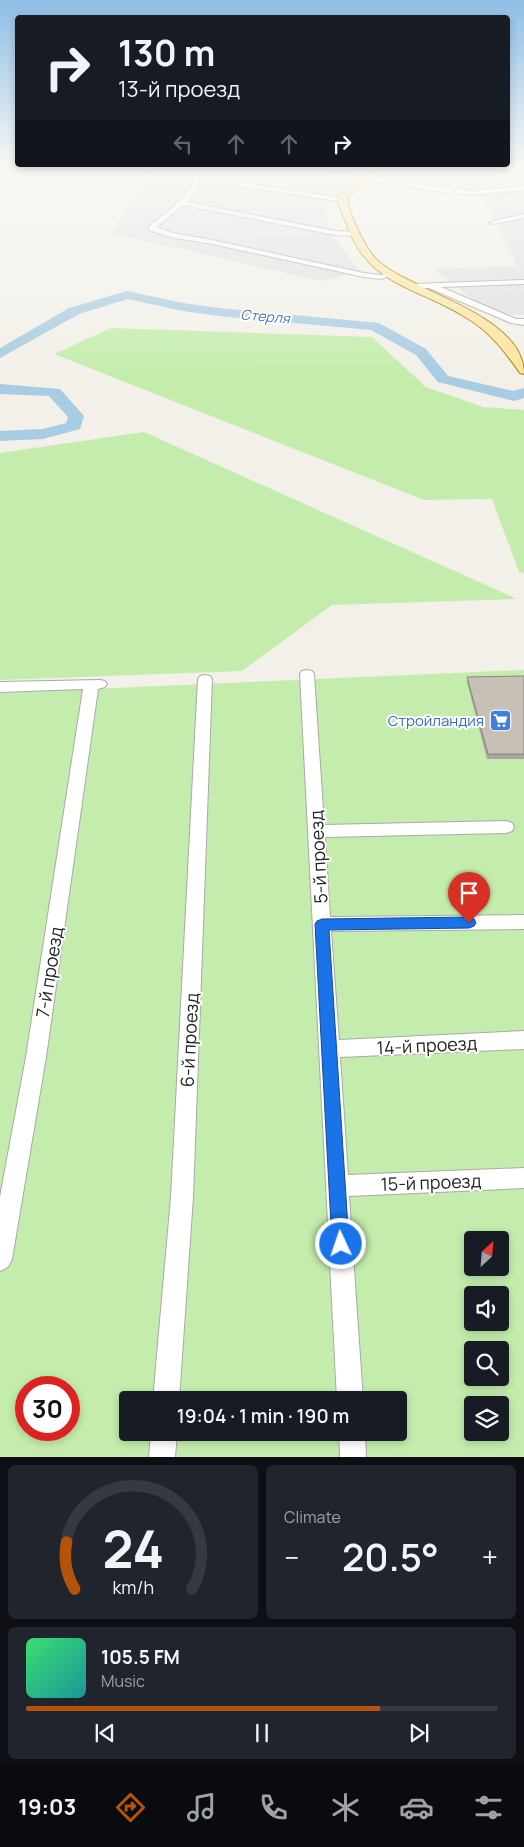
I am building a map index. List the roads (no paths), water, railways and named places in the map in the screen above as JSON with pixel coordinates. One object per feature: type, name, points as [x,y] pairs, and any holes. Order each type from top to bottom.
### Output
[{"type":"main road","points":[[356,237],[360,247],[370,259],[391,274],[470,314],[487,325],[505,342],[524,370]]},
{"type":"street","points":[[182,237],[364,275],[381,277],[391,274]]},
{"type":"street","points":[[412,286],[524,282]]},
{"type":"street","points":[[429,285],[514,321],[524,322]]},
{"type":"street","name":"5-й проезд","points":[[307,674],[349,1391]]},
{"type":"street","name":"6-й проезд","points":[[167,1391],[182,1198],[205,680]]},
{"type":"street","name":"7-й проезд","points":[[0,687],[96,684],[36,1057],[0,1259]]},
{"type":"street","points":[[317,831],[506,828]]},
{"type":"street","points":[[322,924],[524,922]]},
{"type":"street","name":"14-й проезд","points":[[329,1050],[524,1040]]},
{"type":"street","name":"15-й проезд","points":[[337,1186],[524,1178]]},
{"type":"street","points":[[162,1457],[163,1441]]},
{"type":"street","points":[[352,1441],[353,1457]]},
{"type":"waterway","name":"Стерля","points":[[0,354],[74,311],[127,295],[183,307],[219,312],[374,326],[421,352],[443,379],[514,396],[524,393]]},
{"type":"waterway","name":"Стерля","points":[[0,389],[54,392],[76,416],[74,426],[43,434],[0,436]]},
{"type":"place","name":"Стройландия","points":[[500,720]]}]
